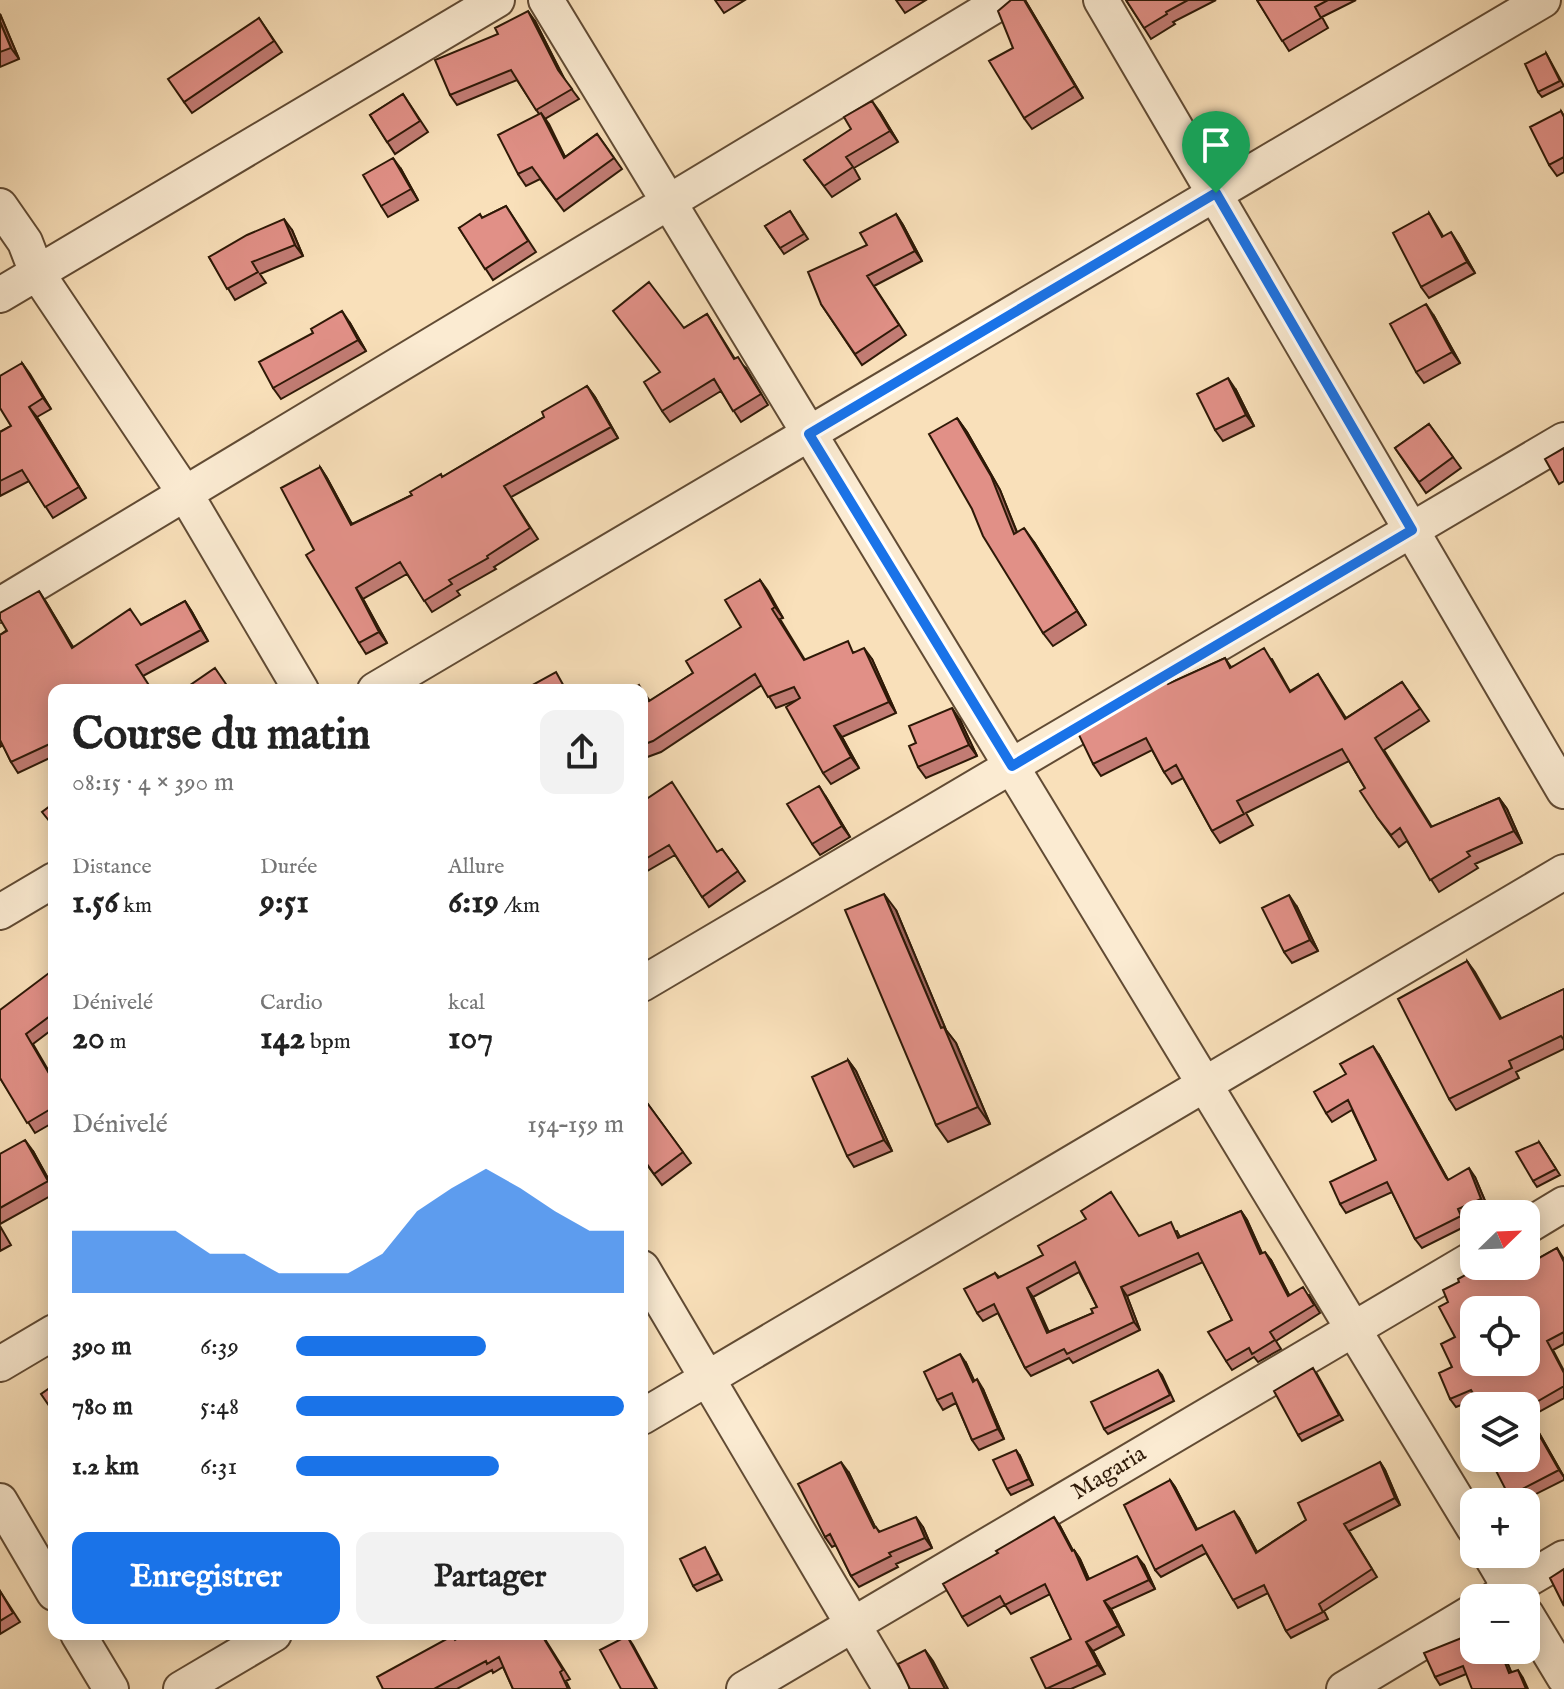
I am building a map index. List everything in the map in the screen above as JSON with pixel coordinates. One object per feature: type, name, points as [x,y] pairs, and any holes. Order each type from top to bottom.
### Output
[{"type":"street","points":[[0,295],[497,0]]},
{"type":"street","points":[[546,0],[1460,1505]]},
{"type":"street","points":[[0,605],[1004,0]]},
{"type":"street","points":[[1101,0],[1564,791]]},
{"type":"street","points":[[385,684],[1543,0]]},
{"type":"street","points":[[0,206],[25,242],[37,273],[186,495],[297,684]]},
{"type":"street","points":[[648,980],[1564,440]]},
{"type":"street","points":[[648,1413],[1564,872]]},
{"type":"street","points":[[0,912],[48,884]]},
{"type":"street","points":[[1540,1219],[1564,1204]]},
{"type":"street","name":"Magaria","points":[[744,1689],[1460,1266]]},
{"type":"street","points":[[648,1278],[891,1689]]},
{"type":"street","points":[[0,1364],[48,1336]]},
{"type":"street","points":[[0,1501],[48,1583]]},
{"type":"street","points":[[1532,1584],[1564,1558]]},
{"type":"street","points":[[1344,1689],[1460,1619]]},
{"type":"street","points":[[82,1640],[111,1689]]},
{"type":"street","points":[[181,1689],[264,1640]]},
{"type":"street","points":[[1540,1641],[1564,1677]]},
{"type":"building","points":[[1011,0],[1024,0],[1075,86],[1024,118],[989,61],[1013,48],[998,11]]},
{"type":"building","points":[[1126,0],[1188,0],[1144,28]]},
{"type":"building","points":[[1257,0],[1328,0],[1315,7],[1321,18],[1282,41]]},
{"type":"building","points":[[528,11],[558,70],[572,89],[536,110],[511,70],[450,95],[435,60],[498,34],[495,28]]},
{"type":"building","points":[[259,18],[274,41],[184,102],[168,79]]},
{"type":"building","points":[[0,22],[11,48],[0,52]]},
{"type":"building","points":[[1546,53],[1560,81],[1538,92],[1525,64]]},
{"type":"building","points":[[403,94],[420,121],[387,142],[370,115]]},
{"type":"building","points":[[872,101],[890,131],[846,157],[853,167],[824,186],[804,160],[851,129],[844,117]]},
{"type":"building","points":[[1561,111],[1564,117],[1564,157],[1549,165],[1530,127]]},
{"type":"building","points":[[541,113],[564,158],[597,134],[614,158],[556,200],[532,167],[518,174],[498,135]]},
{"type":"building","points":[[393,158],[411,189],[381,206],[363,175]]},
{"type":"building","points":[[506,206],[528,241],[485,269],[459,228],[480,214],[482,218]]},
{"type":"building","points":[[790,211],[804,234],[780,248],[765,226]]},
{"type":"building","points":[[1429,213],[1442,237],[1451,232],[1467,262],[1421,287],[1393,233]]},
{"type":"building","points":[[896,214],[915,251],[867,276],[899,325],[855,354],[821,304],[808,272],[867,245],[860,233]]},
{"type":"building","points":[[284,219],[295,245],[252,262],[258,272],[227,289],[209,257],[247,235]]},
{"type":"building","points":[[649,282],[684,328],[707,314],[734,359],[738,357],[761,394],[733,411],[714,379],[662,411],[644,382],[660,372],[613,311]]},
{"type":"building","points":[[1426,304],[1452,352],[1416,372],[1390,324]]},
{"type":"building","points":[[342,311],[358,340],[273,388],[259,362],[313,333],[311,329]]},
{"type":"building","points":[[22,363],[43,398],[29,407],[79,487],[45,507],[22,470],[0,481],[0,432],[11,426],[0,408],[0,376]]},
{"type":"building","points":[[1228,378],[1246,415],[1215,430],[1197,394]]},
{"type":"building","points":[[587,386],[611,427],[504,486],[530,528],[488,558],[449,580],[452,584],[424,601],[400,562],[356,588],[379,632],[359,643],[306,555],[314,550],[281,488],[320,467],[351,525],[412,495],[410,492],[441,474],[442,477],[544,417],[542,412]]},
{"type":"building","points":[[957,418],[991,476],[1014,534],[1024,528],[1077,611],[1043,633],[983,536],[972,509],[929,434]]},
{"type":"building","points":[[1429,424],[1453,457],[1419,482],[1395,448]]},
{"type":"building","points":[[1564,448],[1564,481],[1559,484],[1545,459]]},
{"type":"building","points":[[760,580],[775,607],[772,609],[804,660],[848,641],[853,653],[864,648],[889,702],[834,726],[851,757],[823,773],[786,707],[800,698],[794,687],[768,697],[755,674],[648,743],[648,699],[693,673],[686,661],[741,627],[725,600]]},
{"type":"building","points":[[39,591],[72,648],[130,609],[141,625],[185,601],[201,630],[136,665],[148,684],[48,684],[48,745],[11,762],[0,740],[0,635],[7,631],[0,613]]},
{"type":"building","points":[[1264,648],[1290,692],[1318,674],[1345,719],[1402,682],[1420,709],[1375,738],[1431,827],[1499,798],[1514,831],[1467,852],[1470,856],[1430,880],[1400,828],[1391,835],[1377,817],[1360,791],[1365,788],[1342,749],[1237,801],[1244,814],[1212,831],[1176,765],[1164,772],[1146,738],[1093,764],[1078,733],[1166,681],[1168,684],[1225,658],[1230,668]]},
{"type":"building","points":[[215,668],[226,684],[192,684]]},
{"type":"building","points":[[556,672],[563,684],[534,684]]},
{"type":"building","points":[[952,708],[969,745],[918,767],[909,746],[916,743],[909,726]]},
{"type":"building","points":[[672,782],[717,852],[722,849],[738,871],[702,897],[669,845],[648,857],[648,798]]},
{"type":"building","points":[[819,786],[842,826],[812,844],[787,804]]},
{"type":"building","points":[[884,894],[978,1107],[936,1125],[845,910]]},
{"type":"building","points":[[1289,895],[1310,940],[1284,952],[1262,908]]},
{"type":"building","points":[[1467,961],[1500,1019],[1564,989],[1564,1040],[1561,1036],[1509,1061],[1512,1068],[1449,1099],[1398,999]]},
{"type":"building","points":[[48,974],[48,1018],[26,1034],[48,1072],[48,1111],[27,1123],[0,1078],[0,1010]]},
{"type":"building","points":[[1373,1046],[1446,1178],[1448,1180],[1469,1168],[1481,1199],[1460,1200],[1460,1216],[1415,1239],[1387,1182],[1340,1204],[1330,1182],[1376,1160],[1348,1100],[1326,1113],[1314,1092],[1346,1074],[1340,1064]]},
{"type":"building","points":[[848,1060],[884,1140],[847,1156],[812,1077]]},
{"type":"building","points":[[648,1104],[683,1152],[654,1174],[648,1166]]},
{"type":"building","points":[[25,1140],[48,1181],[0,1208],[0,1154]]},
{"type":"building","points":[[1539,1142],[1556,1169],[1533,1181],[1516,1152]]},
{"type":"building","points":[[1111,1192],[1139,1236],[1171,1222],[1178,1238],[1241,1211],[1260,1254],[1265,1252],[1288,1296],[1303,1287],[1314,1305],[1270,1332],[1275,1340],[1252,1354],[1249,1348],[1226,1361],[1208,1332],[1232,1320],[1198,1253],[1121,1287],[1134,1322],[1067,1354],[1064,1349],[1025,1368],[994,1304],[977,1313],[964,1289],[995,1273],[998,1278],[1043,1255],[1038,1246],[1086,1219],[1081,1211]],"holes":[[[1075,1262],[1097,1307],[1091,1309],[1093,1313],[1047,1333],[1027,1288]]]},
{"type":"building","points":[[1557,1248],[1564,1262],[1564,1332],[1547,1341],[1564,1373],[1564,1386],[1540,1400],[1540,1392],[1471,1390],[1460,1392],[1450,1399],[1439,1373],[1452,1367],[1441,1344],[1455,1337],[1439,1307],[1448,1302],[1443,1290],[1459,1282],[1458,1279],[1540,1280],[1540,1258]]},
{"type":"building","points":[[960,1354],[973,1382],[977,1379],[998,1429],[972,1440],[952,1393],[937,1400],[924,1372]]},
{"type":"building","points":[[1313,1368],[1339,1415],[1298,1435],[1274,1391]]},
{"type":"building","points":[[1158,1370],[1170,1395],[1104,1429],[1091,1402]]},
{"type":"building","points":[[48,1389],[48,1404],[41,1394]]},
{"type":"building","points":[[1540,1437],[1559,1470],[1524,1488],[1505,1488],[1497,1472],[1540,1472]]},
{"type":"building","points":[[1016,1450],[1029,1479],[1007,1489],[993,1460]]},
{"type":"building","points":[[841,1462],[874,1528],[879,1532],[916,1517],[925,1538],[889,1553],[891,1556],[851,1576],[830,1534],[825,1537],[798,1484]]},
{"type":"building","points":[[1380,1462],[1395,1498],[1344,1524],[1372,1569],[1319,1604],[1323,1612],[1286,1631],[1264,1585],[1233,1600],[1202,1545],[1155,1570],[1124,1505],[1170,1480],[1196,1530],[1234,1511],[1256,1553],[1306,1520],[1298,1503]]},
{"type":"building","points":[[1054,1517],[1074,1550],[1087,1580],[1137,1556],[1149,1580],[1104,1601],[1118,1626],[1086,1642],[1098,1665],[1046,1689],[1031,1658],[1071,1639],[1045,1584],[1005,1605],[1000,1596],[962,1617],[943,1584]]},
{"type":"building","points":[[705,1547],[718,1574],[693,1586],[680,1559]]},
{"type":"building","points":[[1564,1569],[1564,1606],[1550,1578]]},
{"type":"building","points":[[0,1591],[13,1613],[0,1621]]},
{"type":"building","points":[[1460,1639],[1460,1664],[1505,1664],[1509,1673],[1518,1670],[1526,1689],[1472,1689],[1463,1666],[1435,1677],[1424,1653]]},
{"type":"building","points":[[445,1640],[545,1640],[563,1670],[560,1672],[568,1689],[513,1689],[499,1657],[434,1689],[383,1689],[377,1677]]},
{"type":"building","points":[[619,1640],[629,1640],[656,1689],[621,1689],[600,1650]]},
{"type":"building","points":[[925,1650],[945,1689],[910,1689],[898,1664]]},
{"type":"route","points":[[1216,193],[1412,530],[1012,766],[809,434],[1216,193]]}]
